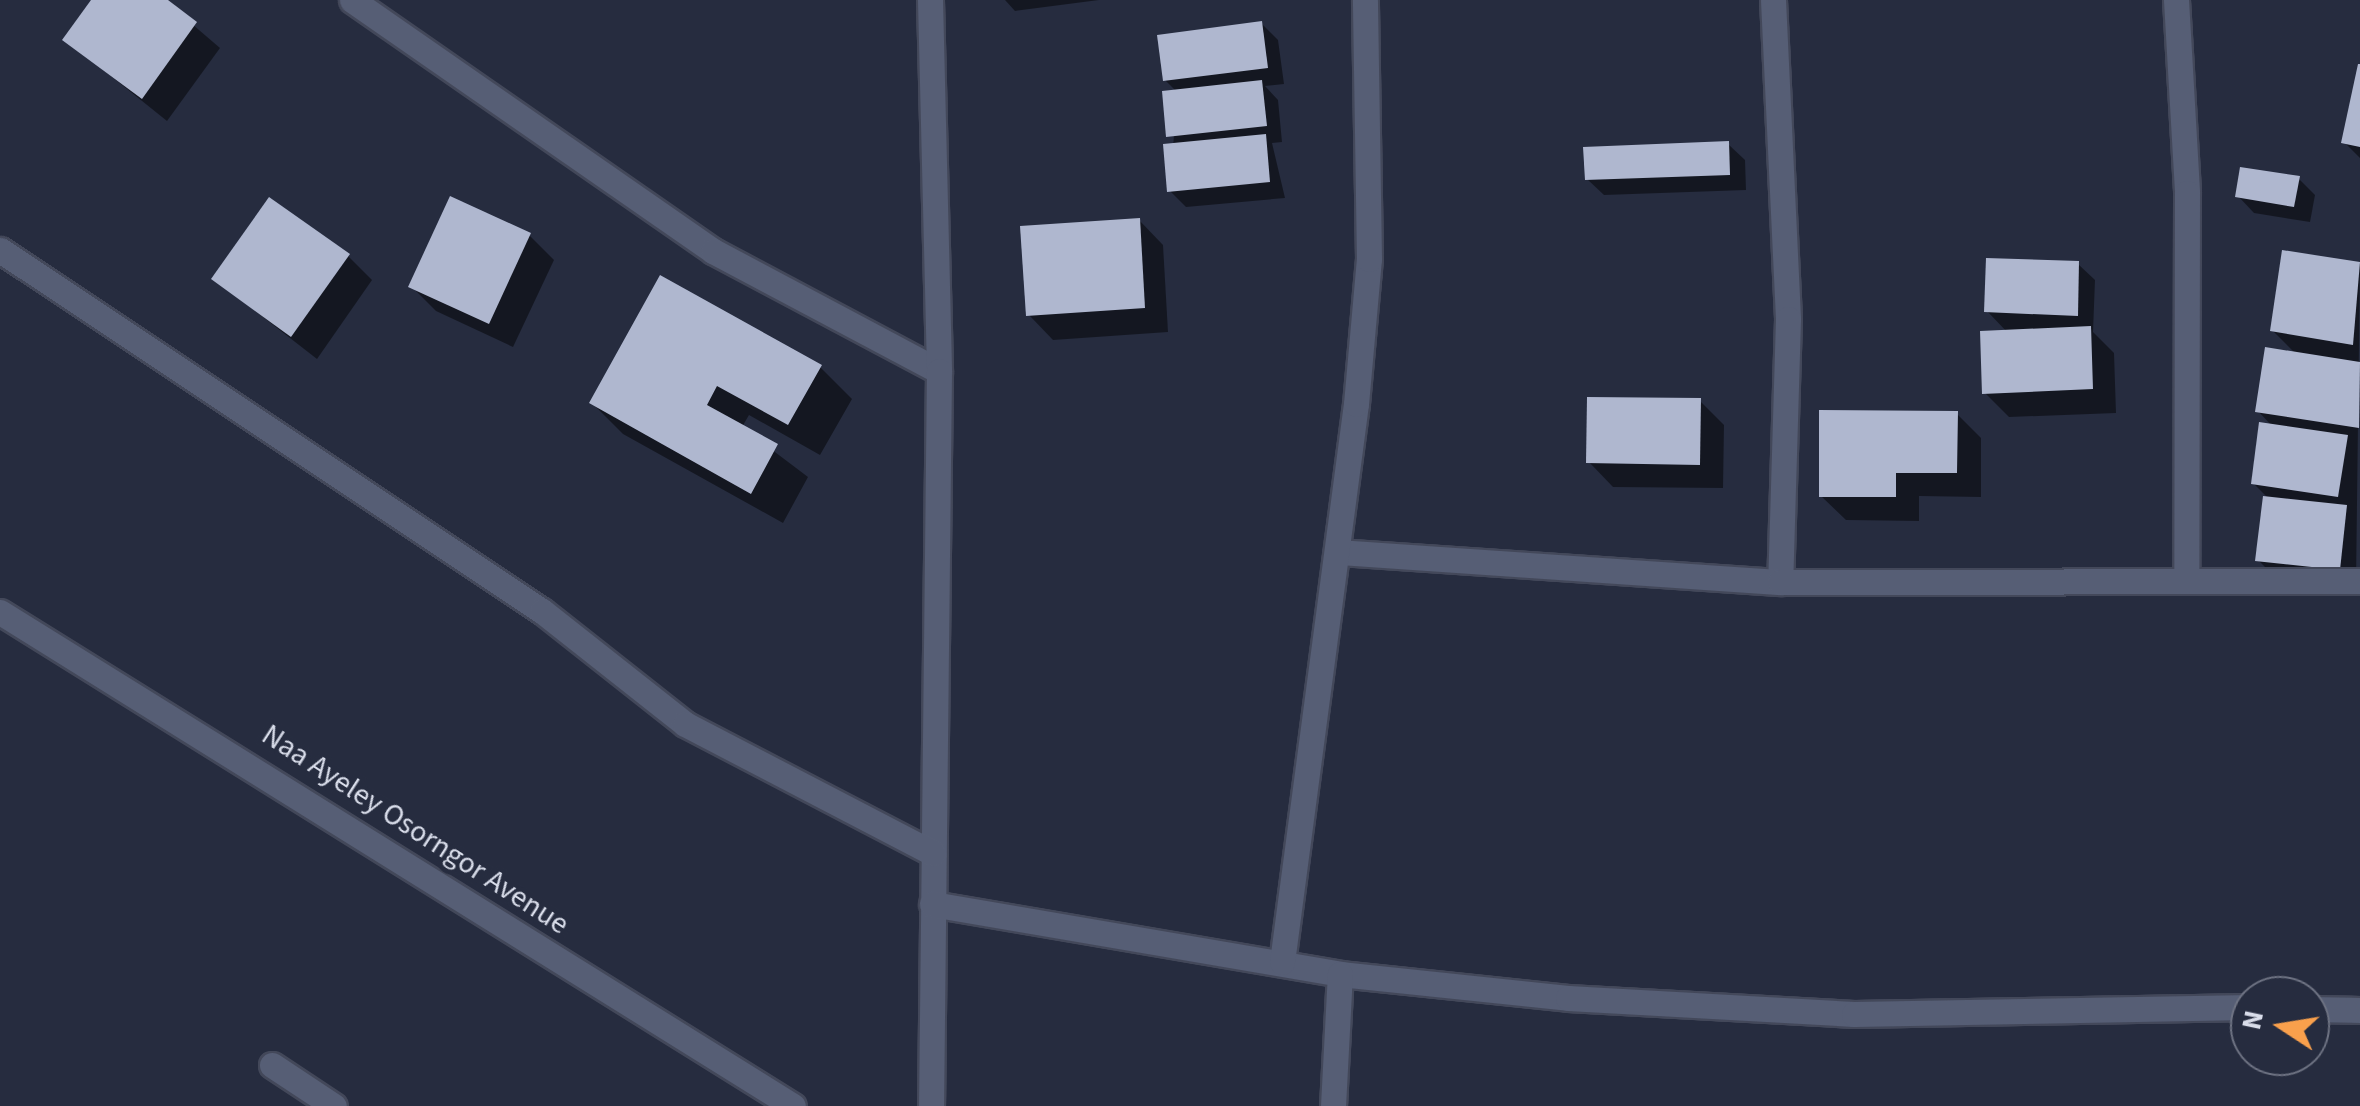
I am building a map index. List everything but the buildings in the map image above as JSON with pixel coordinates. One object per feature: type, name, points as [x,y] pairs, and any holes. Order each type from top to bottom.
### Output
[{"type":"street","points":[[352,0],[713,251],[939,371]]},
{"type":"street","points":[[930,0],[939,371],[932,1106]]},
{"type":"street","points":[[1282,962],[1338,552],[1368,259],[1365,0]]},
{"type":"street","points":[[1772,0],[1788,319],[1780,582]]},
{"type":"street","points":[[2176,0],[2187,194],[2186,576]]},
{"type":"street","points":[[0,250],[542,611],[685,724],[933,852]]},
{"type":"street","points":[[1338,552],[1780,582],[2186,576],[2360,581]]},
{"type":"street","name":"Naa Ayeley Osorngor Avenue","points":[[0,612],[793,1106]]},
{"type":"street","points":[[932,904],[1340,974],[1854,1014],[2230,1007]]},
{"type":"street","points":[[1333,1106],[1340,974]]},
{"type":"street","points":[[2330,1009],[2360,1010]]},
{"type":"street","points":[[272,1065],[334,1106]]}]
